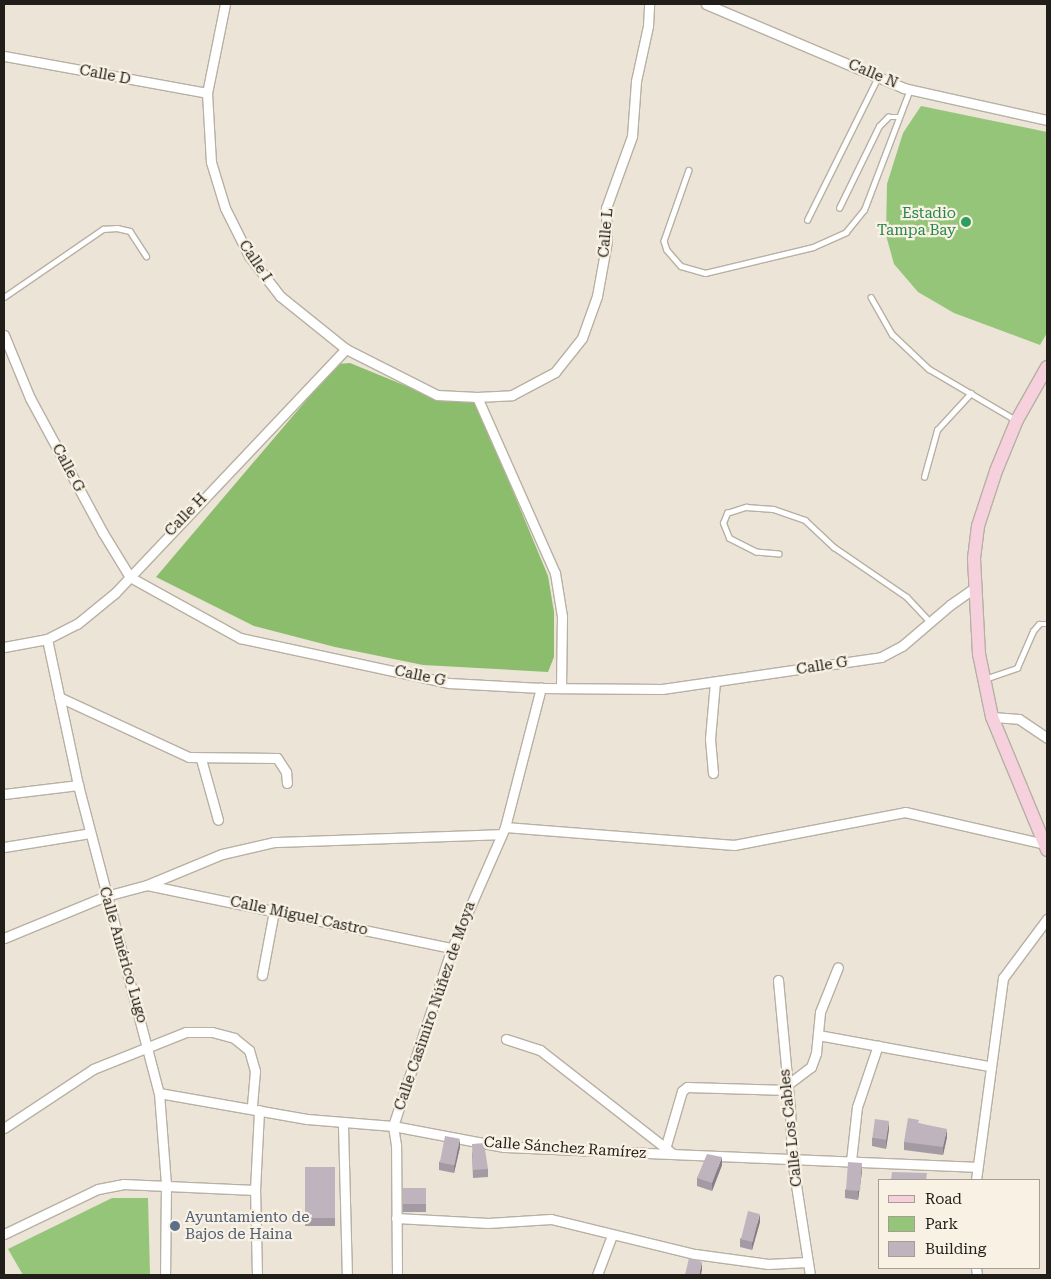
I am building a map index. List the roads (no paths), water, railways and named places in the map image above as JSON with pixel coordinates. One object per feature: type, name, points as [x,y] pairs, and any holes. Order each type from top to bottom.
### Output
[{"type":"main road","points":[[1046,847],[992,717],[978,654],[974,559],[978,526],[996,471],[1017,420],[1047,367]]},
{"type":"street","name":"Calle I","points":[[225,4],[207,94],[211,162],[225,208],[249,256],[280,296],[346,349],[437,395],[478,398]]},
{"type":"street","name":"Calle L","points":[[478,398],[512,395],[555,372],[582,338],[597,296],[607,241],[606,208],[632,136],[636,81],[648,26],[649,4]]},
{"type":"street","name":"Calle N","points":[[706,4],[910,89],[1047,120]]},
{"type":"street","name":"Calle D","points":[[4,56],[207,94]]},
{"type":"street","name":"Calle G","points":[[4,335],[30,398],[103,533],[130,577],[240,638],[450,683],[541,688],[662,689],[881,657],[902,646],[930,622],[976,588]]},
{"type":"street","name":"Calle H","points":[[4,647],[47,639],[77,624],[130,577],[346,349]]},
{"type":"street","points":[[478,398],[556,573],[562,616],[561,688]]},
{"type":"street","name":"Calle Américo Lugo","points":[[47,639],[78,785],[106,896],[149,1045],[159,1093],[166,1185],[165,1275]]},
{"type":"street","points":[[713,773],[710,739],[715,682]]},
{"type":"street","name":"Calle Casimiro Núñez de Moya","points":[[397,1275],[396,1145],[393,1126],[452,948],[503,830],[541,688]]},
{"type":"street","points":[[59,697],[173,751],[201,759],[277,758],[286,772],[287,783]]},
{"type":"street","points":[[992,717],[1019,719],[1047,738]]},
{"type":"street","points":[[201,759],[218,820]]},
{"type":"street","points":[[4,794],[78,785]]},
{"type":"street","points":[[4,938],[106,896],[147,885],[222,854],[274,842],[503,830],[734,845],[905,812],[1046,847]]},
{"type":"street","points":[[4,847],[90,833]]},
{"type":"street","name":"Calle Miguel Castro","points":[[147,885],[452,948]]},
{"type":"street","points":[[262,975],[274,911]]},
{"type":"street","points":[[976,1179],[975,1167],[1003,978],[1047,918]]},
{"type":"street","points":[[665,1149],[682,1091],[687,1087],[788,1088],[811,1067],[816,1053],[820,1012],[838,967]]},
{"type":"street","name":"Calle Los Cables","points":[[778,980],[788,1088],[792,1159],[810,1275]]},
{"type":"street","points":[[4,1128],[93,1069],[149,1045],[186,1032],[212,1032],[234,1038],[249,1050],[255,1070],[257,1275]]},
{"type":"street","points":[[818,1035],[989,1066]]},
{"type":"street","points":[[506,1039],[540,1050],[665,1149],[674,1154]]},
{"type":"street","points":[[851,1162],[857,1107],[878,1045]]},
{"type":"street","name":"Calle Sánchez Ramírez","points":[[159,1093],[343,1124],[393,1126],[504,1147],[975,1167]]},
{"type":"street","points":[[343,1124],[346,1275]]},
{"type":"street","points":[[4,1234],[98,1190],[122,1184],[255,1190]]},
{"type":"street","points":[[396,1218],[488,1223],[551,1219],[612,1235],[704,1255],[768,1264],[808,1262]]},
{"type":"street","points":[[598,1275],[612,1235]]},
{"type":"lane","points":[[807,220],[878,76]]},
{"type":"lane","points":[[689,170],[664,241],[667,250],[681,266],[705,273],[787,255],[836,238],[864,210],[910,89]]},
{"type":"lane","points":[[839,208],[879,126],[888,117],[900,117]]},
{"type":"lane","points":[[4,297],[103,229],[117,228],[130,231],[146,256]]},
{"type":"lane","points":[[871,297],[892,334],[929,369],[1017,420]]},
{"type":"lane","points":[[924,478],[936,430],[971,393]]},
{"type":"lane","points":[[779,554],[756,552],[729,538],[723,523],[727,513],[746,507],[772,509],[805,520],[834,547],[907,597],[930,622]]},
{"type":"lane","points":[[984,679],[1017,668],[1033,631],[1039,624],[1047,624]]},
{"type":"place","name":"Estadio Tampa Bay","points":[[966,222]]},
{"type":"place","name":"Ayuntamiento de Bajos de Haina","points":[[175,1226]]}]
